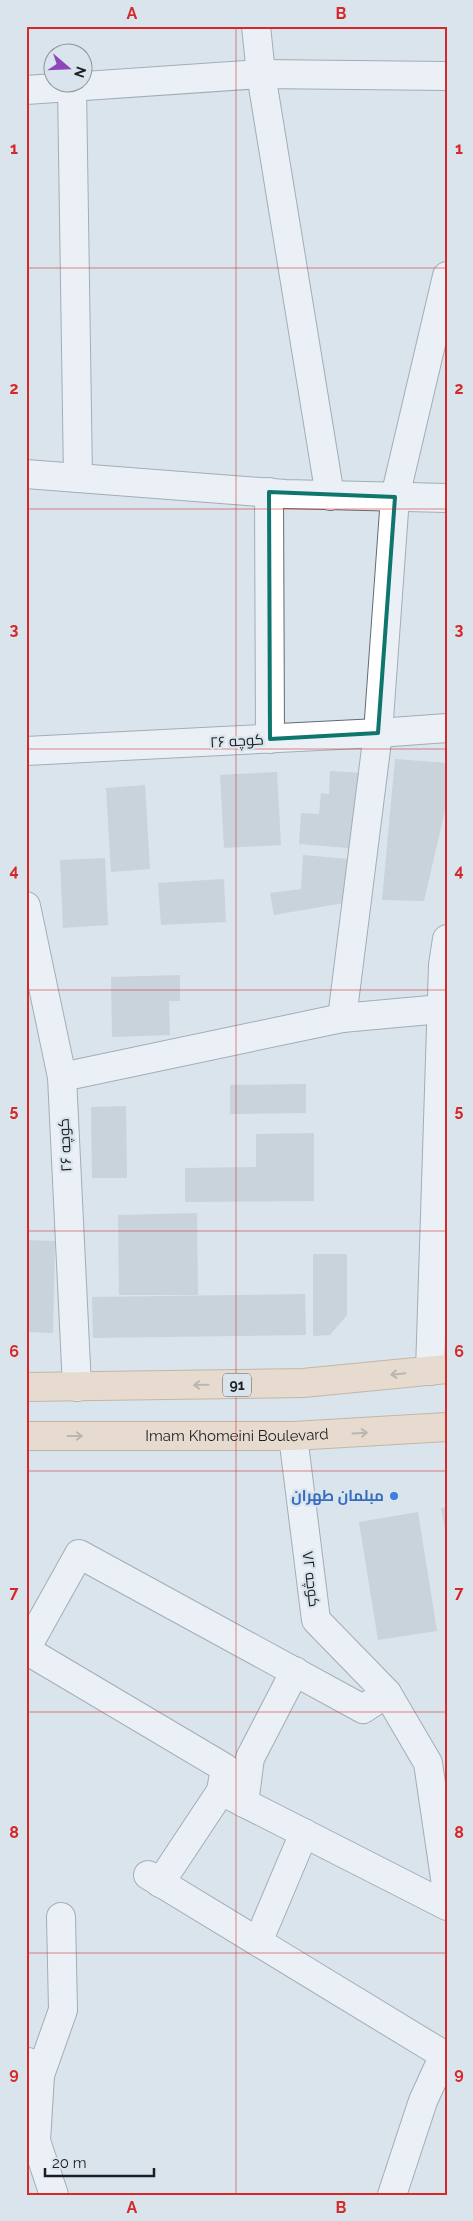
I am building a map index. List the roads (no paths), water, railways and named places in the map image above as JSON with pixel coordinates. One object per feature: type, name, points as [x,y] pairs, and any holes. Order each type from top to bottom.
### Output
[{"type":"main road","name":"91","points":[[26,1386],[303,1384],[438,1370]]},
{"type":"main road","name":"Imam Khomeini Boulevard","points":[[26,1436],[293,1436],[447,1427]]},
{"type":"street","points":[[256,26],[261,74],[330,496]]},
{"type":"street","points":[[92,86],[261,74],[447,76]]},
{"type":"street","points":[[26,90],[42,89]]},
{"type":"street","points":[[72,92],[78,478]]},
{"type":"street","points":[[342,1018],[378,733],[394,497],[446,283]]},
{"type":"street","points":[[26,474],[285,494],[447,498]]},
{"type":"street","points":[[269,492],[270,739]]},
{"type":"street","name":"کوچه ۲۶","points":[[26,751],[447,728]]},
{"type":"street","name":"کوچه ۲۶","points":[[26,906],[62,1077],[77,1387]]},
{"type":"street","points":[[438,1370],[441,1009],[445,956]]},
{"type":"street","points":[[62,1077],[342,1018],[441,1009]]},
{"type":"street","name":"کوچه ۷۲","points":[[293,1436],[316,1620],[387,1693],[428,1763],[444,1847],[447,1892]]},
{"type":"street","points":[[387,1693],[363,1708],[79,1554],[26,1650],[225,1768],[220,1791],[154,1879],[445,2054],[423,2101],[392,2195]]},
{"type":"street","points":[[244,1803],[250,1758],[295,1671]]},
{"type":"street","points":[[220,1791],[447,1906]]},
{"type":"street","points":[[258,1942],[304,1833]]},
{"type":"street","points":[[54,2195],[36,2142],[33,2068],[63,2010],[62,1917]]},
{"type":"place","name":"مبلمان طهران","points":[[394,1496]]}]
